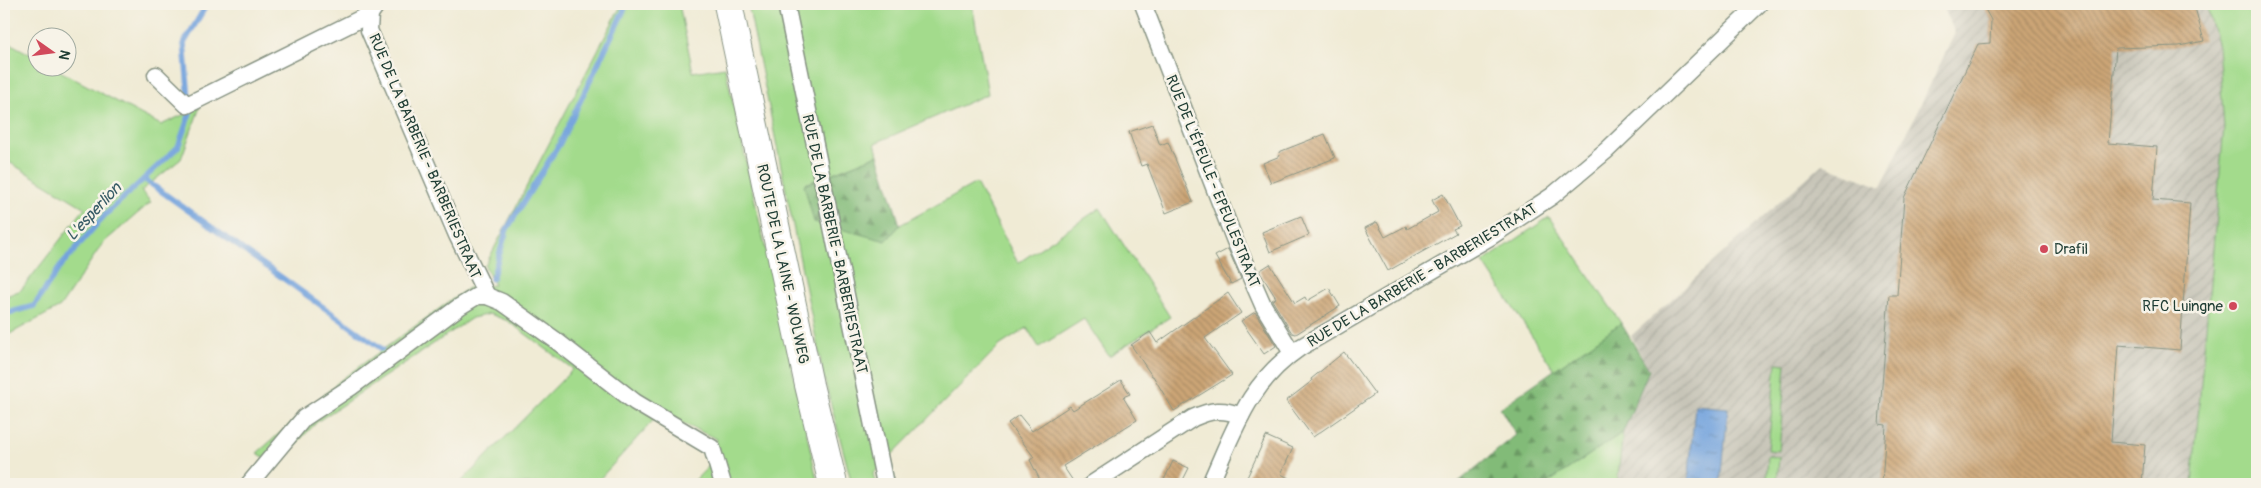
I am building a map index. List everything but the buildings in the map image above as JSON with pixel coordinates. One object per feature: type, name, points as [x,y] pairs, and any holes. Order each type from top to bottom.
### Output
[{"type":"highway","name":"ROUTE DE LA LAINE - WOLWEG","points":[[723,4],[736,44]]},
{"type":"highway","name":"ROUTE DE LA LAINE - WOLWEG","points":[[728,4],[809,385],[833,484]]},
{"type":"street","name":"RUE DE LA BARBERIE - BARBERIESTRAAT","points":[[786,4],[885,484]]},
{"type":"street","name":"RUE DE L'ÉPEULE - EPEULESTRAAT","points":[[1143,4],[1235,241],[1263,305],[1292,353]]},
{"type":"street","name":"RUE DE LA BARBERIE - BARBERIESTRAAT","points":[[1210,484],[1241,416],[1263,379],[1292,353],[1482,242],[1552,196],[1607,150],[1759,4]]},
{"type":"street","name":"RUE DE LA BARBERIE - BARBERIESTRAAT","points":[[156,75],[187,105],[373,9]]},
{"type":"street","name":"RUE DE LA BARBERIE - BARBERIESTRAAT","points":[[373,9],[369,30],[457,234],[487,296]]},
{"type":"street","name":"RUE DE LA BARBERIE - BARBERIESTRAAT","points":[[249,484],[304,418],[351,387],[459,307],[477,296],[487,296],[502,302],[554,339],[635,402],[712,448],[723,484]]},
{"type":"street","points":[[1092,484],[1193,418],[1209,411],[1221,410],[1241,416]]},
{"type":"shaded area","points":[[1942,4],[2207,4],[2217,40],[2224,127],[2192,484],[1617,484],[1623,432],[1649,370],[1631,336],[1822,164],[1881,187],[1955,33]]},
{"type":"green space","points":[[622,4],[679,4],[693,72],[725,67],[818,484],[691,484],[710,465],[717,439],[660,413],[595,484],[459,484],[573,369],[508,321],[490,314],[472,318],[318,421],[276,464],[257,453],[342,379],[468,288],[494,285],[485,266]]},
{"type":"green space","points":[[748,4],[972,4],[988,94],[875,143],[878,155],[805,184],[886,241],[900,225],[976,183],[1018,263],[1100,208],[1170,317],[1109,356],[1084,319],[1039,347],[1027,328],[999,346],[873,474],[876,484],[852,484],[824,378]]},
{"type":"green space","name":"RFC Luingne","points":[[2206,4],[2257,4],[2257,484],[2192,484],[2224,127],[2218,46]]},
{"type":"green space","points":[[4,40],[28,53],[28,78],[73,78],[161,125],[200,107],[181,159],[141,191],[151,202],[103,243],[60,307],[4,337],[4,297],[21,290],[85,208],[4,159]]},
{"type":"green space","points":[[878,155],[900,225],[886,241],[814,222],[804,185]]},
{"type":"green space","points":[[1549,217],[1621,323],[1554,370],[1483,262]]},
{"type":"green space","points":[[1621,323],[1649,370],[1623,432],[1546,484],[1456,484],[1516,435],[1500,408]]},
{"type":"green space","points":[[1776,363],[1786,364],[1779,451],[1768,450]]},
{"type":"green space","points":[[1623,432],[1617,484],[1546,484]]},
{"type":"green space","points":[[1768,456],[1779,457],[1777,484],[1766,484]]},
{"type":"water","points":[[1695,405],[1728,408],[1721,484],[1688,484]]},
{"type":"waterway","name":"L'esperlion","points":[[189,99],[184,43],[207,4]]},
{"type":"waterway","points":[[492,279],[507,229],[560,143],[627,4]]},
{"type":"waterway","name":"L'esperlion","points":[[4,314],[34,306],[60,267],[104,216],[178,147],[190,113]]},
{"type":"waterway","points":[[144,179],[382,349]]},
{"type":"place","name":"Drafil","points":[[2044,249]]},
{"type":"place","name":"RFC Luingne","points":[[2233,306]]}]
